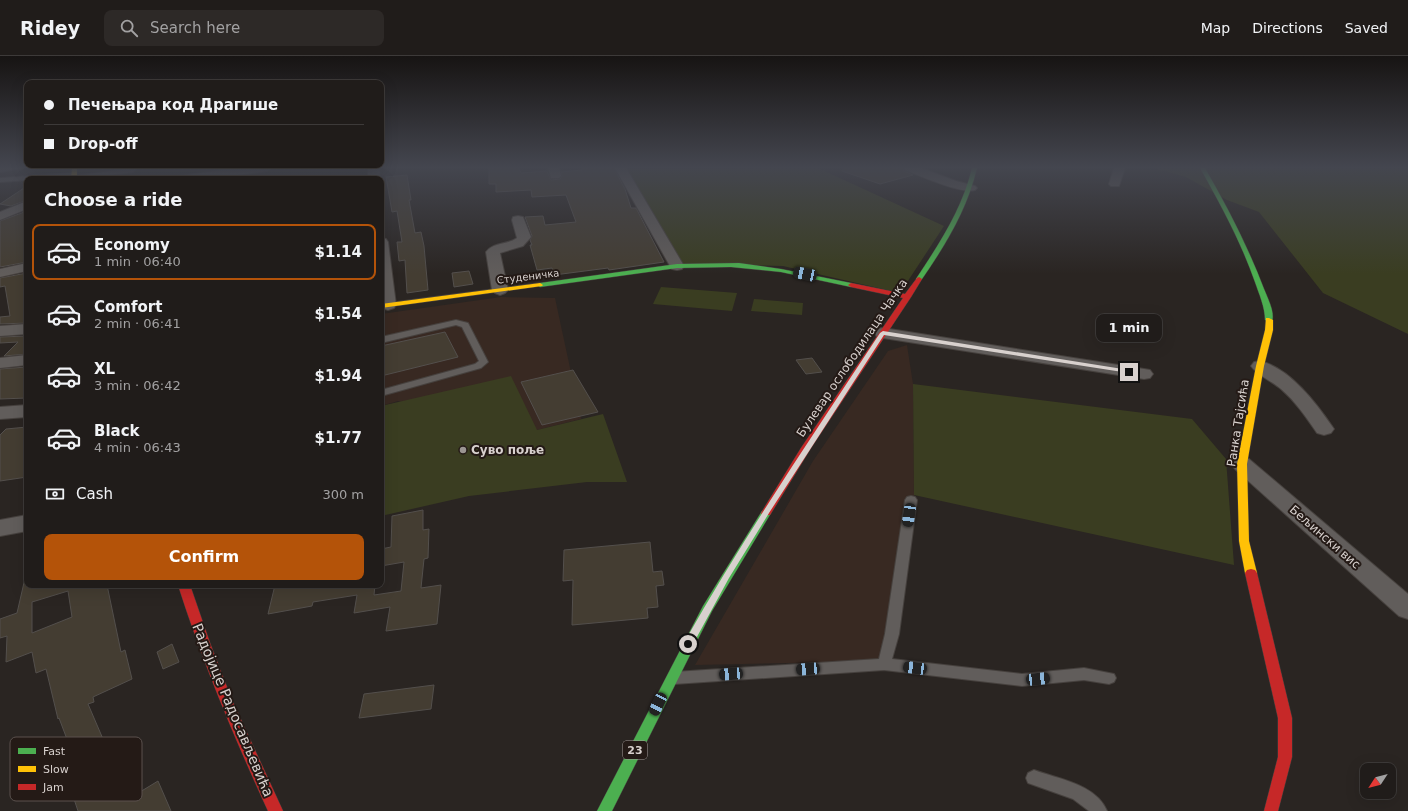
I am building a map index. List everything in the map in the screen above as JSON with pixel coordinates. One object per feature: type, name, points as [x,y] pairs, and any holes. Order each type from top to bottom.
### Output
[{"type":"street","points":[[640,203],[677,266]]},
{"type":"street","name":"Булевар ослободилаца Чачка","points":[[604,811],[670,679],[726,576],[806,448],[940,248],[963,203]]},
{"type":"street","name":"Ранка Тајсића","points":[[1222,203],[1250,258],[1267,306],[1269,330],[1260,366],[1242,464],[1242,507],[1244,541],[1285,718],[1285,757],[1271,811]]},
{"type":"street","points":[[0,210],[22,207]]},
{"type":"street","points":[[0,216],[22,207]]},
{"type":"street","points":[[500,290],[492,252],[523,240],[524,237],[518,220]]},
{"type":"street","name":"Студеничка","points":[[385,305],[650,271],[677,266],[692,267],[736,265],[762,267],[792,272],[908,297]]},
{"type":"street","points":[[0,273],[24,268]]},
{"type":"street","points":[[384,289],[385,305]]},
{"type":"street","points":[[0,332],[24,329]]},
{"type":"street","points":[[883,333],[1144,374]]},
{"type":"street","points":[[0,362],[24,360]]},
{"type":"street","points":[[1260,366],[1278,377],[1297,392],[1324,428]]},
{"type":"street","points":[[0,413],[24,411]]},
{"type":"street","name":"Бељински вис","points":[[1242,464],[1408,609]]},
{"type":"street","points":[[0,528],[24,524]]},
{"type":"street","name":"Радојице Радосављевића","points":[[185,588],[203,644],[216,677],[254,767],[276,811]]},
{"type":"street","points":[[597,805],[618,784]]},
{"type":"lane","points":[[384,339],[456,322],[465,325],[484,362],[478,366],[384,392]]},
{"type":"lane","points":[[884,664],[892,634],[911,500]]},
{"type":"lane","points":[[670,679],[884,664],[1022,680],[1084,674],[1109,678]]},
{"type":"lane","points":[[1034,778],[1081,795],[1095,804],[1099,811]]},
{"type":"shaded area","points":[[501,297],[555,298],[581,419],[537,430],[398,401],[384,405],[384,314]]},
{"type":"shaded area","points":[[907,345],[913,384],[914,495],[888,661],[695,665],[813,461],[888,351]]},
{"type":"green space","points":[[647,203],[895,203],[944,226],[900,293],[783,266],[682,264]]},
{"type":"green space","points":[[1236,203],[1408,203],[1408,334],[1323,293],[1259,212]]},
{"type":"green space","points":[[661,287],[737,293],[732,311],[653,304]]},
{"type":"green space","points":[[754,299],[803,303],[802,315],[751,311]]},
{"type":"green space","points":[[511,376],[537,430],[603,414],[627,482],[587,482],[469,496],[384,515],[384,405]]},
{"type":"green space","points":[[913,384],[1192,419],[1226,459],[1234,565],[914,495]]},
{"type":"building","points":[[1,203],[18,203],[11,206],[0,204]]},
{"type":"building","points":[[390,203],[410,203],[415,233],[421,232],[424,246],[428,290],[407,293],[405,260],[399,261],[397,242],[402,242],[397,211],[392,212]]},
{"type":"building","points":[[569,203],[629,203],[631,208],[636,208],[664,262],[609,270],[608,268],[554,275],[552,268],[537,270],[530,245],[532,245],[530,240],[532,236],[525,217],[543,216],[545,225],[576,222]]},
{"type":"building","points":[[24,212],[24,263],[0,267],[0,221]]},
{"type":"building","points":[[469,271],[473,284],[454,287],[452,273]]},
{"type":"building","points":[[24,274],[24,323],[0,324],[0,317],[10,316],[5,286],[0,287],[0,278]]},
{"type":"building","points":[[445,332],[458,357],[384,375],[384,345]]},
{"type":"building","points":[[24,336],[24,354],[4,356],[18,342],[0,343],[0,337]]},
{"type":"building","points":[[812,358],[822,372],[806,374],[796,360]]},
{"type":"building","points":[[24,367],[24,398],[0,399],[0,369]]},
{"type":"building","points":[[573,370],[598,412],[542,425],[521,382]]},
{"type":"building","points":[[24,427],[24,477],[0,481],[0,435],[6,429]]},
{"type":"building","points":[[423,510],[423,530],[429,529],[428,558],[424,559],[421,588],[441,585],[437,624],[386,631],[390,607],[354,613],[357,595],[313,602],[312,606],[268,614],[274,588],[375,588],[374,595],[401,591],[404,562],[384,565],[384,548],[391,547],[392,516]]},
{"type":"building","points":[[650,542],[653,572],[662,571],[664,585],[656,586],[658,607],[647,608],[648,618],[572,625],[573,580],[563,581],[564,550]]},
{"type":"building","points":[[24,583],[24,588],[108,588],[121,652],[125,650],[132,679],[93,697],[94,702],[88,704],[102,737],[66,737],[59,718],[58,719],[46,669],[36,673],[32,652],[6,662],[7,636],[0,638],[0,619],[17,613]],"holes":[[[68,591],[72,617],[32,633],[32,602]]]},
{"type":"building","points":[[172,644],[179,662],[163,669],[157,652]]},
{"type":"building","points":[[434,685],[431,709],[359,718],[364,694]]},
{"type":"building","points":[[158,781],[171,811],[78,811],[75,801],[142,801],[142,791]]},
{"type":"traffic: fast","points":[[919,279],[953,226],[964,203]]},
{"type":"traffic: fast","points":[[1222,203],[1241,239],[1266,302],[1269,320]]},
{"type":"traffic: fast","points":[[540,285],[677,266],[731,265],[753,266],[851,285]]},
{"type":"traffic: fast","points":[[604,811],[707,609],[766,513]]},
{"type":"traffic: slow","points":[[384,306],[540,285]]},
{"type":"traffic: slow","points":[[1251,573],[1244,541],[1242,464],[1260,366],[1269,330],[1269,320]]},
{"type":"traffic: jam","points":[[766,513],[806,448],[919,279]]},
{"type":"traffic: jam","points":[[851,285],[908,297]]},
{"type":"traffic: jam","points":[[1251,573],[1285,718],[1285,757],[1271,811]]},
{"type":"traffic: jam","points":[[185,588],[214,671],[276,811]]},
{"type":"place","name":"Суво поље","points":[[463,450]]},
{"type":"route","points":[[688,644],[726,576],[766,511],[883,333],[1129,372]]}]
